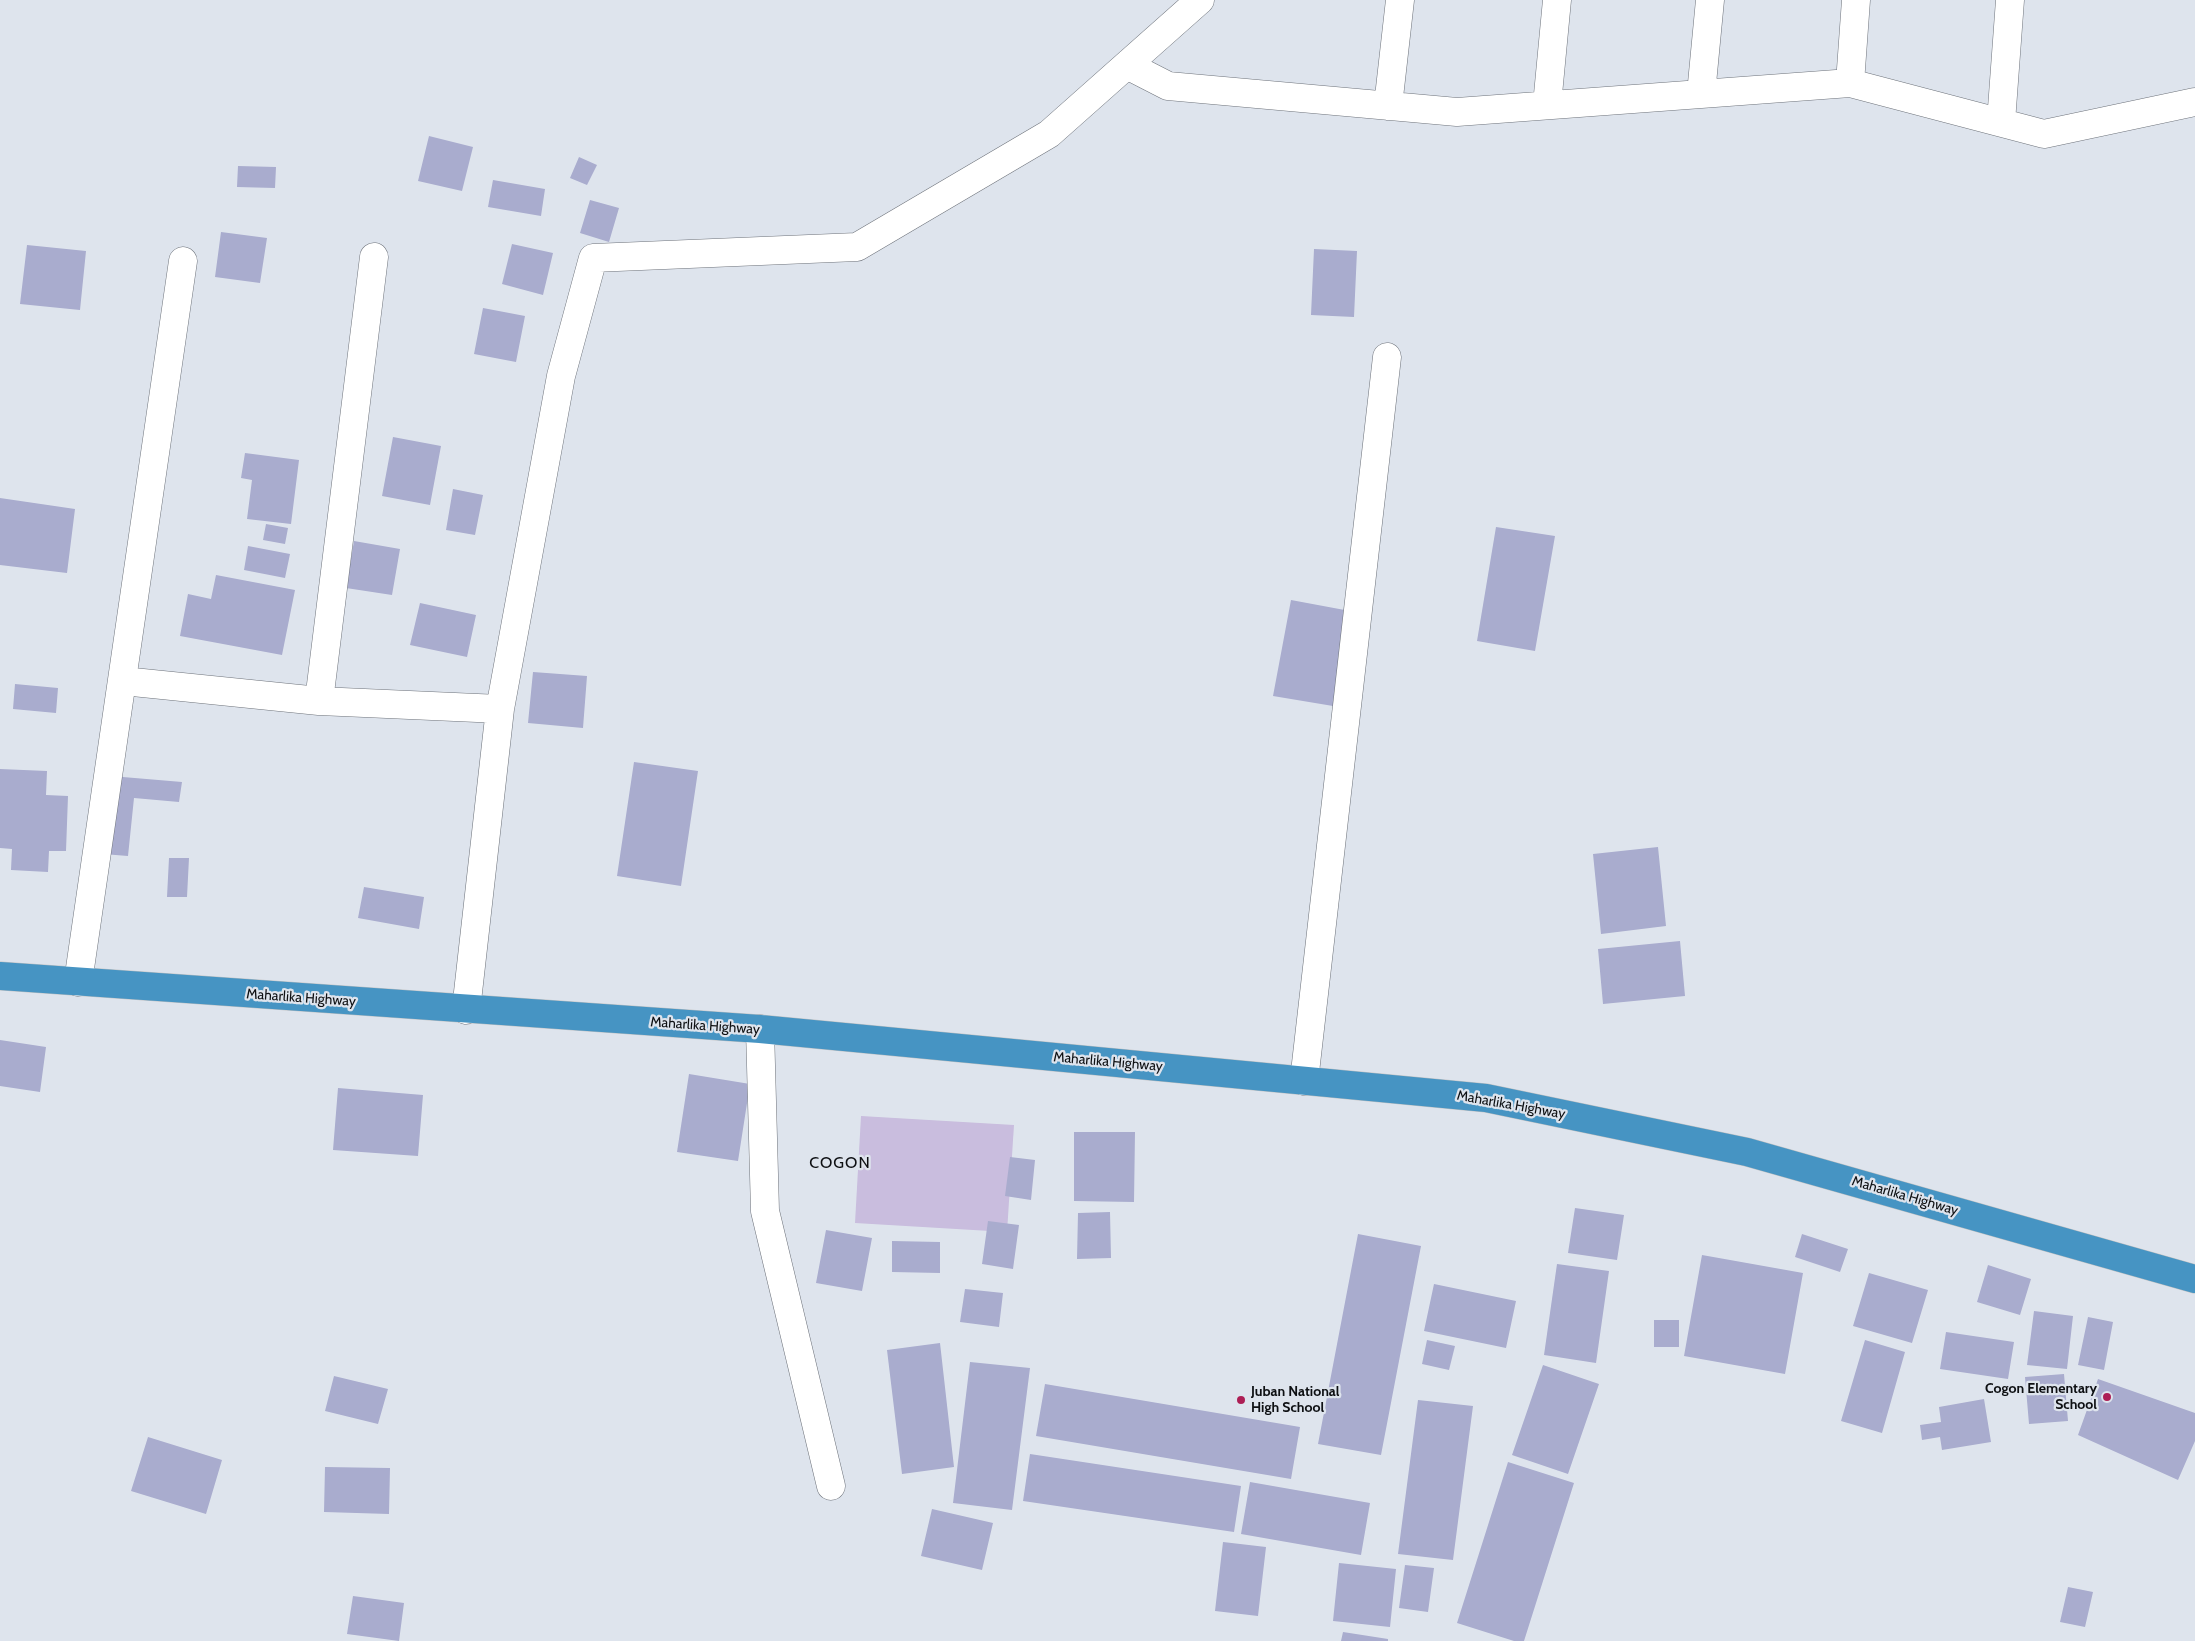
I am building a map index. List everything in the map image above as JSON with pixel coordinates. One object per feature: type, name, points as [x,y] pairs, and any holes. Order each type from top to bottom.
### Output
[{"type":"highway","name":"Maharlika Highway","points":[[0,976],[760,1029],[1486,1098],[1747,1152],[2195,1279]]},
{"type":"street","points":[[466,1010],[500,709],[561,376],[593,258],[858,247],[1049,134],[1200,0]]},
{"type":"street","points":[[1388,106],[1400,0]]},
{"type":"street","points":[[1547,105],[1557,0]]},
{"type":"street","points":[[1701,94],[1710,0]]},
{"type":"street","points":[[1850,83],[1856,0]]},
{"type":"street","points":[[2001,122],[2010,0]]},
{"type":"street","points":[[1126,65],[1168,86],[1457,112],[1850,83],[2044,134],[2195,102]]},
{"type":"street","points":[[319,700],[374,257]]},
{"type":"street","points":[[78,982],[183,261]]},
{"type":"street","points":[[1304,1081],[1387,357]]},
{"type":"street","points":[[123,680],[319,700],[500,709]]},
{"type":"street","points":[[760,1029],[765,1211],[831,1486]]},
{"type":"shaded area","points":[[861,1116],[1014,1125],[1007,1232],[855,1223]]},
{"type":"building","points":[[429,136],[473,147],[462,191],[418,181]]},
{"type":"building","points":[[579,157],[597,165],[587,185],[570,178]]},
{"type":"building","points":[[238,166],[276,167],[275,188],[237,187]]},
{"type":"building","points":[[493,180],[545,189],[541,216],[488,207]]},
{"type":"building","points":[[590,200],[619,208],[609,242],[580,233]]},
{"type":"building","points":[[221,232],[267,238],[260,283],[215,277]]},
{"type":"building","points":[[512,244],[553,253],[543,295],[502,284]]},
{"type":"building","points":[[27,245],[86,251],[80,310],[20,304]]},
{"type":"building","points":[[1314,249],[1357,251],[1354,317],[1311,315]]},
{"type":"building","points":[[483,308],[525,316],[516,362],[474,354]]},
{"type":"building","points":[[393,437],[441,446],[430,505],[382,496]]},
{"type":"building","points":[[245,453],[299,460],[291,524],[247,519],[252,480],[241,478]]},
{"type":"building","points":[[453,489],[483,495],[475,535],[446,530]]},
{"type":"building","points":[[0,498],[75,509],[67,573],[0,565]]},
{"type":"building","points":[[266,524],[288,528],[285,544],[263,540]]},
{"type":"building","points":[[1496,527],[1555,536],[1535,651],[1477,641]]},
{"type":"building","points":[[354,541],[400,549],[392,595],[346,588]]},
{"type":"building","points":[[248,546],[290,554],[285,578],[244,570]]},
{"type":"building","points":[[216,575],[295,590],[282,655],[180,636],[188,594],[211,599]]},
{"type":"building","points":[[1291,600],[1350,611],[1333,706],[1273,696]]},
{"type":"building","points":[[420,603],[476,615],[467,657],[410,645]]},
{"type":"building","points":[[533,672],[587,676],[583,728],[528,723]]},
{"type":"building","points":[[15,684],[58,688],[56,713],[13,709]]},
{"type":"building","points":[[634,762],[698,771],[681,886],[617,876]]},
{"type":"building","points":[[0,769],[47,771],[46,795],[68,796],[66,851],[49,851],[48,872],[11,870],[12,849],[0,848]]},
{"type":"building","points":[[111,776],[182,782],[179,802],[134,798],[128,856],[103,854]]},
{"type":"building","points":[[1658,847],[1666,926],[1601,934],[1593,854]]},
{"type":"building","points":[[169,858],[189,858],[187,897],[167,897]]},
{"type":"building","points":[[364,887],[424,897],[419,929],[358,918]]},
{"type":"building","points":[[1680,941],[1685,996],[1603,1004],[1598,949]]},
{"type":"building","points":[[0,1040],[46,1047],[40,1092],[0,1086]]},
{"type":"building","points":[[689,1074],[750,1084],[738,1161],[677,1152]]},
{"type":"building","points":[[338,1088],[423,1095],[418,1156],[333,1150]]},
{"type":"building","points":[[1074,1132],[1135,1132],[1134,1202],[1074,1201]]},
{"type":"building","points":[[1010,1157],[1035,1160],[1031,1200],[1005,1196]]},
{"type":"building","points":[[1575,1208],[1624,1215],[1617,1260],[1568,1253]]},
{"type":"building","points":[[1110,1212],[1111,1258],[1077,1259],[1078,1213]]},
{"type":"building","points":[[988,1221],[1019,1225],[1013,1269],[982,1264]]},
{"type":"building","points":[[826,1230],[872,1238],[862,1291],[816,1283]]},
{"type":"building","points":[[1358,1234],[1421,1246],[1381,1455],[1318,1444]]},
{"type":"building","points":[[1802,1234],[1848,1249],[1840,1272],[1795,1257]]},
{"type":"building","points":[[892,1241],[940,1242],[940,1273],[892,1272]]},
{"type":"building","points":[[1702,1255],[1803,1273],[1785,1374],[1684,1356]]},
{"type":"building","points":[[1557,1264],[1609,1271],[1596,1363],[1544,1355]]},
{"type":"building","points":[[1988,1265],[2031,1279],[2020,1315],[1977,1302]]},
{"type":"building","points":[[1869,1273],[1928,1290],[1912,1343],[1853,1326]]},
{"type":"building","points":[[1434,1284],[1516,1301],[1506,1348],[1424,1331]]},
{"type":"building","points":[[965,1289],[1003,1293],[999,1327],[960,1322]]},
{"type":"building","points":[[2034,1311],[2073,1316],[2067,1369],[2027,1365]]},
{"type":"building","points":[[2088,1317],[2113,1322],[2104,1370],[2078,1365]]},
{"type":"building","points":[[1654,1320],[1679,1320],[1679,1347],[1654,1347]]},
{"type":"building","points":[[1946,1332],[2014,1342],[2008,1379],[1940,1369]]},
{"type":"building","points":[[1427,1340],[1455,1346],[1449,1370],[1422,1364]]},
{"type":"building","points":[[1865,1340],[1905,1352],[1882,1433],[1841,1421]]},
{"type":"building","points":[[940,1343],[954,1467],[902,1474],[887,1350]]},
{"type":"building","points":[[970,1362],[1030,1368],[1012,1510],[953,1503]]},
{"type":"building","points":[[1543,1365],[1599,1384],[1568,1474],[1512,1455]]},
{"type":"building","points":[[2064,1374],[2068,1421],[2029,1424],[2025,1377]]},
{"type":"building","points":[[334,1376],[388,1389],[378,1424],[325,1411]]},
{"type":"building","points":[[2098,1379],[2195,1413],[2195,1441],[2178,1480],[2078,1435]]},
{"type":"building","points":[[1045,1384],[1300,1427],[1291,1479],[1036,1436]]},
{"type":"building","points":[[1984,1399],[1991,1442],[1942,1450],[1940,1437],[1922,1440],[1920,1425],[1941,1422],[1939,1407]]},
{"type":"building","points":[[1418,1400],[1473,1406],[1453,1560],[1398,1554]]},
{"type":"building","points":[[148,1437],[222,1460],[206,1514],[131,1491]]},
{"type":"building","points":[[1030,1454],[1241,1486],[1234,1532],[1023,1501]]},
{"type":"building","points":[[1508,1462],[1574,1483],[1524,1641],[1514,1641],[1457,1623]]},
{"type":"building","points":[[325,1467],[390,1468],[389,1514],[324,1512]]},
{"type":"building","points":[[1250,1482],[1370,1503],[1361,1555],[1241,1534]]},
{"type":"building","points":[[932,1509],[993,1523],[982,1570],[921,1556]]},
{"type":"building","points":[[1223,1542],[1266,1547],[1258,1616],[1215,1611]]},
{"type":"building","points":[[1339,1563],[1396,1569],[1390,1627],[1333,1621]]},
{"type":"building","points":[[1405,1565],[1434,1568],[1428,1612],[1399,1608]]},
{"type":"building","points":[[2068,1587],[2093,1592],[2085,1627],[2060,1622]]},
{"type":"building","points":[[353,1596],[404,1603],[399,1641],[347,1634]]},
{"type":"building","points":[[1343,1632],[1388,1639],[1388,1641],[1341,1641]]},
{"type":"place","name":"Cogon Elementary School","points":[[2107,1397]]},
{"type":"place","name":"Juban National High School","points":[[1241,1400]]},
{"type":"district","name":"COGON","points":[[840,1163]]}]
